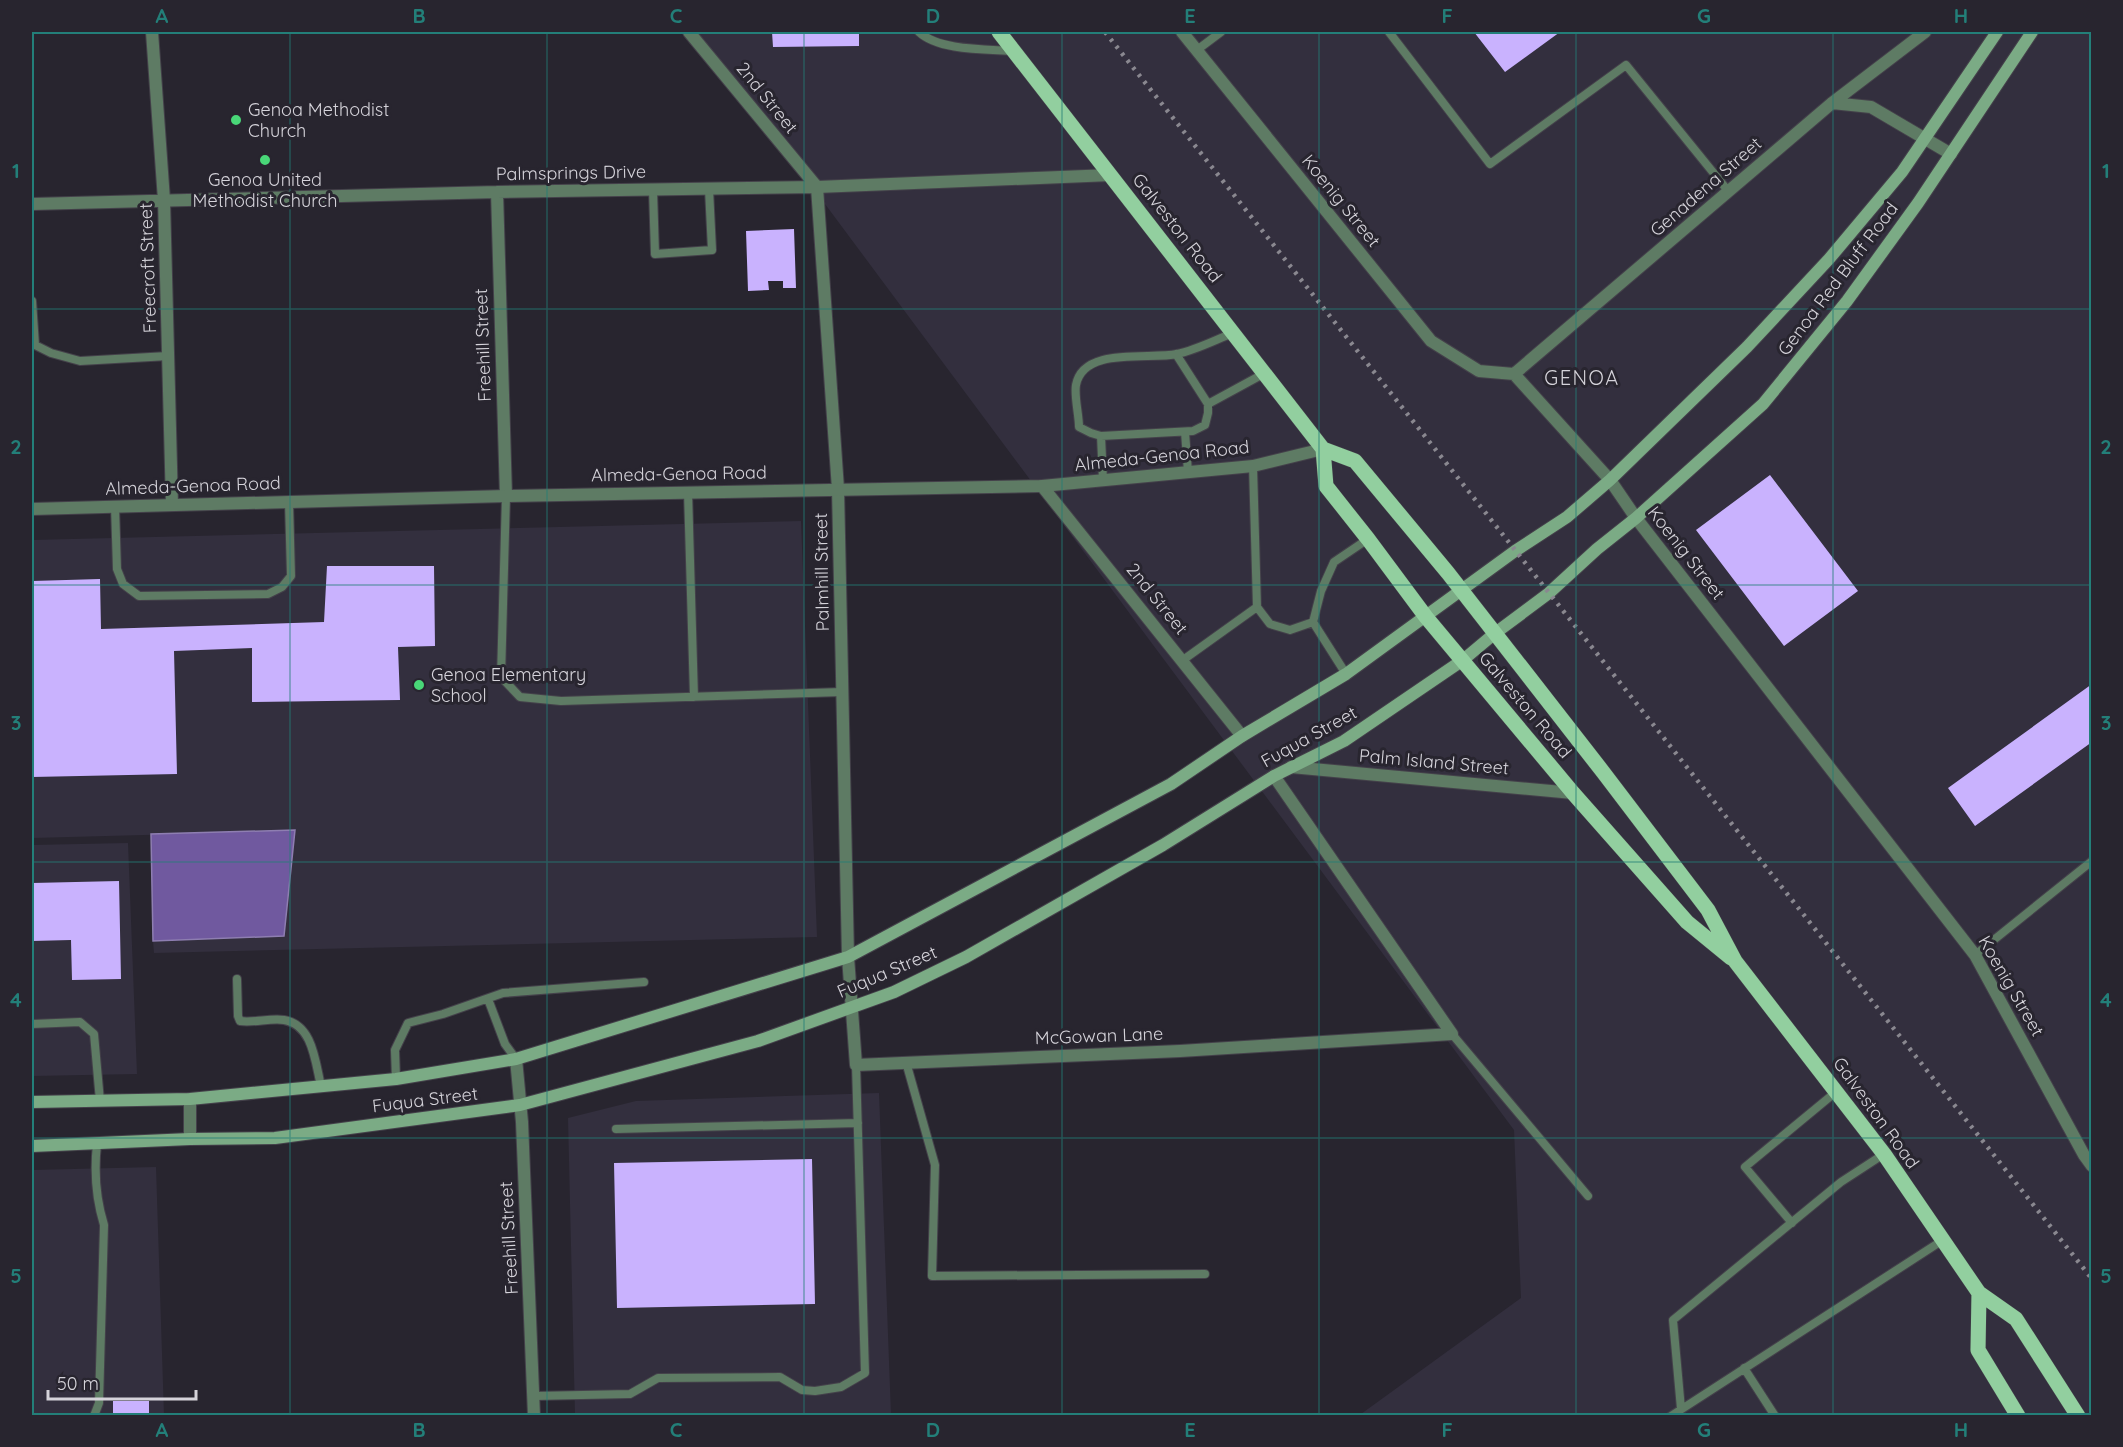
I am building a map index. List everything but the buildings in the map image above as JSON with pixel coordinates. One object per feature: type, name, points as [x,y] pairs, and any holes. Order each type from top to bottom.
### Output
[{"type":"main road","name":"Galveston Road","points":[[999,32],[1323,449],[1355,462],[1461,591],[1603,772],[1708,910],[1735,962],[1884,1154],[1979,1293],[2016,1320],[2078,1416]]},
{"type":"main road","name":"Genoa Red Bluff Road","points":[[1610,480],[1747,347],[1822,267],[1902,172],[1996,32]]},
{"type":"main road","name":"Genoa Red Bluff Road","points":[[1636,518],[1763,404],[1847,301],[1918,203],[2032,32]]},
{"type":"main road","name":"Galveston Road","points":[[1323,449],[1326,486],[1426,617],[1573,793],[1687,922],[1735,962]]},
{"type":"main road","name":"Fuqua Street","points":[[32,1102],[190,1099],[396,1079],[516,1059],[849,957],[1171,784],[1242,736],[1346,674],[1515,550],[1567,517],[1610,480]]},
{"type":"main road","name":"Fuqua Street","points":[[32,1146],[190,1138],[274,1138],[520,1106],[758,1041],[894,992],[966,957],[1163,846],[1274,776],[1344,741],[1463,660],[1549,593],[1597,549],[1636,518]]},
{"type":"main road","points":[[1979,1293],[1978,1350],[2018,1416]]},
{"type":"street","name":"Freecroft Street","points":[[152,32],[164,200],[172,505]]},
{"type":"street","name":"2nd Street","points":[[689,32],[817,188]]},
{"type":"street","name":"Koenig Street","points":[[1182,32],[1431,341],[1479,370],[1514,374],[1610,480],[1636,518],[1976,956],[2091,1166]]},
{"type":"street","name":"Genadena Street","points":[[1514,374],[1832,103],[1925,32]]},
{"type":"street","points":[[1832,103],[1871,107],[1951,154]]},
{"type":"street","name":"Palmsprings Drive","points":[[32,204],[497,192],[817,188],[1111,174]]},
{"type":"street","name":"Palmhill Street","points":[[817,188],[838,489],[849,957]]},
{"type":"street","name":"Freehill Street","points":[[497,192],[506,496]]},
{"type":"street","name":"Almeda-Genoa Road","points":[[32,509],[506,496],[1042,486],[1253,466],[1323,449]]},
{"type":"street","name":"2nd Street","points":[[1042,486],[1242,736]]},
{"type":"street","name":"Palm Island Street","points":[[1291,767],[1573,793]]},
{"type":"street","points":[[1274,776],[1452,1034]]},
{"type":"street","points":[[849,957],[856,1065]]},
{"type":"street","name":"McGowan Lane","points":[[856,1065],[1192,1050],[1452,1034]]},
{"type":"street","name":"Freehill Street","points":[[516,1059],[534,1416]]},
{"type":"street","points":[[190,1099],[190,1138]]},
{"type":"lane","points":[[920,32],[938,42],[964,48],[1014,51]]},
{"type":"lane","points":[[1197,50],[1221,32]]},
{"type":"lane","points":[[1389,32],[1490,164],[1626,65],[1729,192]]},
{"type":"lane","points":[[652,190],[655,254],[712,250],[709,189]]},
{"type":"lane","points":[[32,301],[35,345],[51,353],[81,361],[168,356]]},
{"type":"lane","points":[[1176,354],[1208,404],[1205,425],[1185,432],[1101,436],[1079,427],[1076,384],[1091,364],[1107,358],[1176,354],[1233,333]]},
{"type":"lane","points":[[1208,404],[1265,373]]},
{"type":"lane","points":[[1185,432],[1188,472]]},
{"type":"lane","points":[[1101,436],[1103,480]]},
{"type":"lane","points":[[1253,466],[1257,607],[1270,624],[1290,630],[1313,622]]},
{"type":"lane","points":[[688,492],[694,698]]},
{"type":"lane","points":[[506,496],[501,677],[520,697],[551,700],[694,698],[842,692]]},
{"type":"lane","points":[[115,506],[117,569],[123,584],[139,596],[268,594],[282,587],[291,576],[289,502]]},
{"type":"lane","points":[[1346,674],[1313,622],[1321,591],[1334,562],[1368,539]]},
{"type":"lane","points":[[1183,660],[1257,607]]},
{"type":"lane","points":[[1976,956],[2091,861]]},
{"type":"lane","points":[[237,979],[240,1021],[282,1020],[299,1025],[310,1042],[321,1086]]},
{"type":"lane","points":[[396,1079],[395,1050],[408,1023],[443,1014],[503,993],[644,982]]},
{"type":"lane","points":[[488,999],[505,1044],[516,1059]]},
{"type":"lane","points":[[32,1024],[80,1022],[94,1034],[100,1101]]},
{"type":"lane","points":[[1452,1034],[1588,1196]]},
{"type":"lane","points":[[906,1062],[934,1165],[932,1276],[1205,1274]]},
{"type":"lane","points":[[534,1396],[630,1394],[658,1378],[780,1377],[802,1390],[815,1391],[841,1387],[865,1373],[856,1065]]},
{"type":"lane","points":[[1792,1223],[1745,1167],[1837,1091]]},
{"type":"lane","points":[[616,1129],[858,1123]]},
{"type":"lane","points":[[94,1416],[99,1403],[104,1225],[98,1205],[97,1144]]},
{"type":"lane","points":[[1681,1409],[1673,1320],[1841,1182],[1884,1154]]},
{"type":"lane","points":[[1671,1416],[1943,1240]]},
{"type":"lane","points":[[1744,1368],[1775,1416]]},
{"type":"shaded area","points":[[697,32],[2091,32],[2091,1415],[1362,1415],[1521,1298],[1514,1130]]},
{"type":"shaded area","name":"Genoa Elementary School","points":[[801,521],[817,937],[154,953],[153,941],[284,936],[295,831],[32,838],[32,540]]},
{"type":"shaded area","points":[[295,830],[284,936],[153,941],[151,834]]},
{"type":"shaded area","points":[[128,843],[137,1074],[32,1076],[32,845]]},
{"type":"shaded area","points":[[879,1093],[891,1415],[575,1415],[568,1118],[636,1101]]},
{"type":"shaded area","points":[[156,1167],[164,1415],[32,1415],[32,1170]]},
{"type":"railway","points":[[1105,32],[2092,1279]]},
{"type":"place","name":"Genoa Methodist Church","points":[[236,120]]},
{"type":"place","name":"Genoa United Methodist Church","points":[[265,160]]},
{"type":"place","name":"Genoa Elementary School","points":[[419,685]]},
{"type":"district","name":"GENOA","points":[[1582,378]]}]
